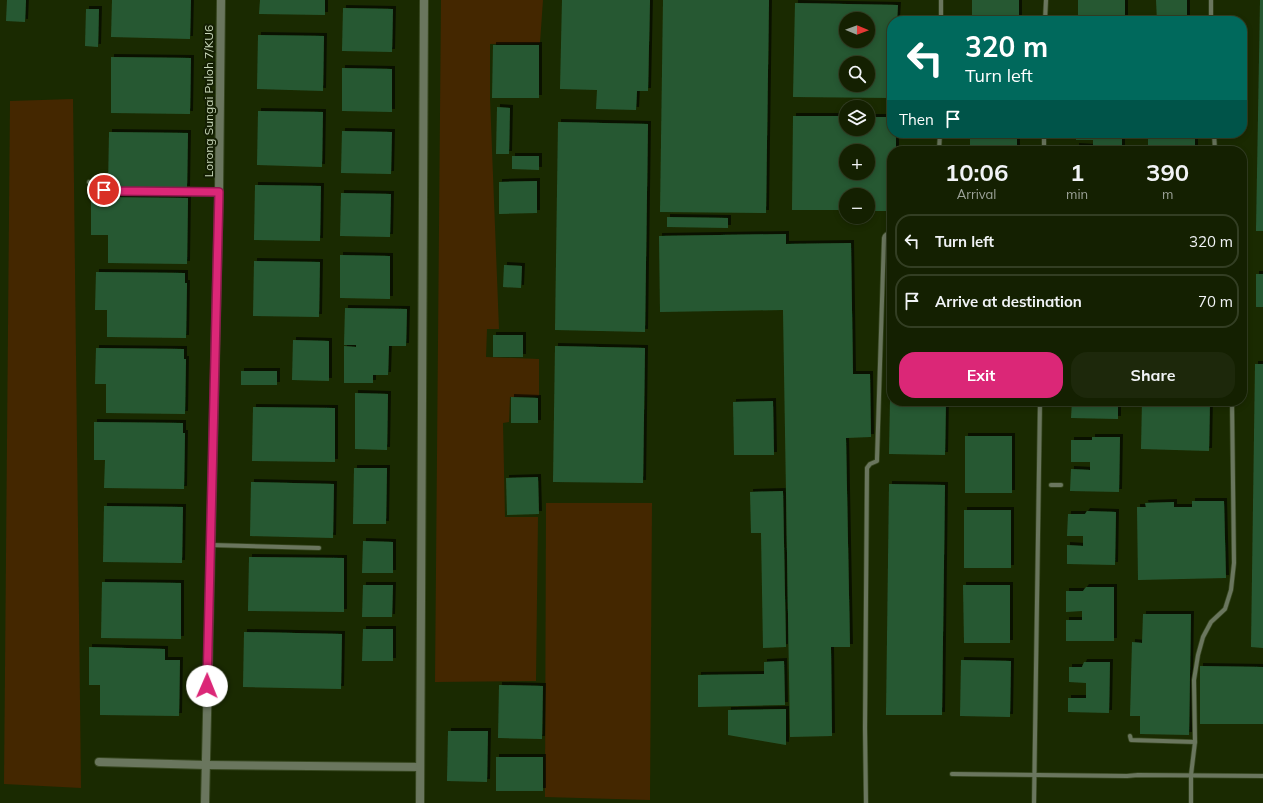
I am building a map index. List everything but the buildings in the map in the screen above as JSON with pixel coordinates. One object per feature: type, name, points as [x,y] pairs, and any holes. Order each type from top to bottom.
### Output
[{"type":"street","name":"Lorong Sungai Puloh 7/KU6","points":[[205,803],[219,192],[221,0]]},
{"type":"street","points":[[420,803],[424,0]]},
{"type":"street","points":[[99,762],[206,765],[420,767]]},
{"type":"lane","points":[[941,0],[941,16]]},
{"type":"lane","points":[[1045,16],[1046,0]]},
{"type":"lane","points":[[1211,0],[1211,16]]},
{"type":"lane","points":[[90,182],[104,190],[111,191],[219,192]]},
{"type":"lane","points":[[866,803],[865,728],[868,466],[877,461],[884,238],[887,234]]},
{"type":"lane","points":[[1034,803],[1040,406]]},
{"type":"lane","points":[[1191,803],[1191,775],[1195,742],[1194,680],[1198,655],[1203,637],[1211,622],[1225,609],[1231,590],[1234,563],[1232,406]]},
{"type":"lane","points":[[1051,485],[1061,485]]},
{"type":"lane","points":[[210,545],[319,548]]},
{"type":"lane","points":[[1130,736],[1131,740],[1195,742]]},
{"type":"lane","points":[[952,774],[1263,776]]},
{"type":"shaded area","points":[[441,0],[543,0],[540,43],[490,44],[490,98],[499,329],[487,329],[486,357],[539,359],[539,396],[510,397],[509,422],[503,423],[505,517],[538,517],[536,681],[435,682]]},
{"type":"shaded area","points":[[73,99],[81,788],[4,784],[10,101]]},
{"type":"shaded area","points":[[546,503],[652,503],[650,800],[545,797]]},
{"type":"route","points":[[104,190],[219,192],[207,686]]}]
